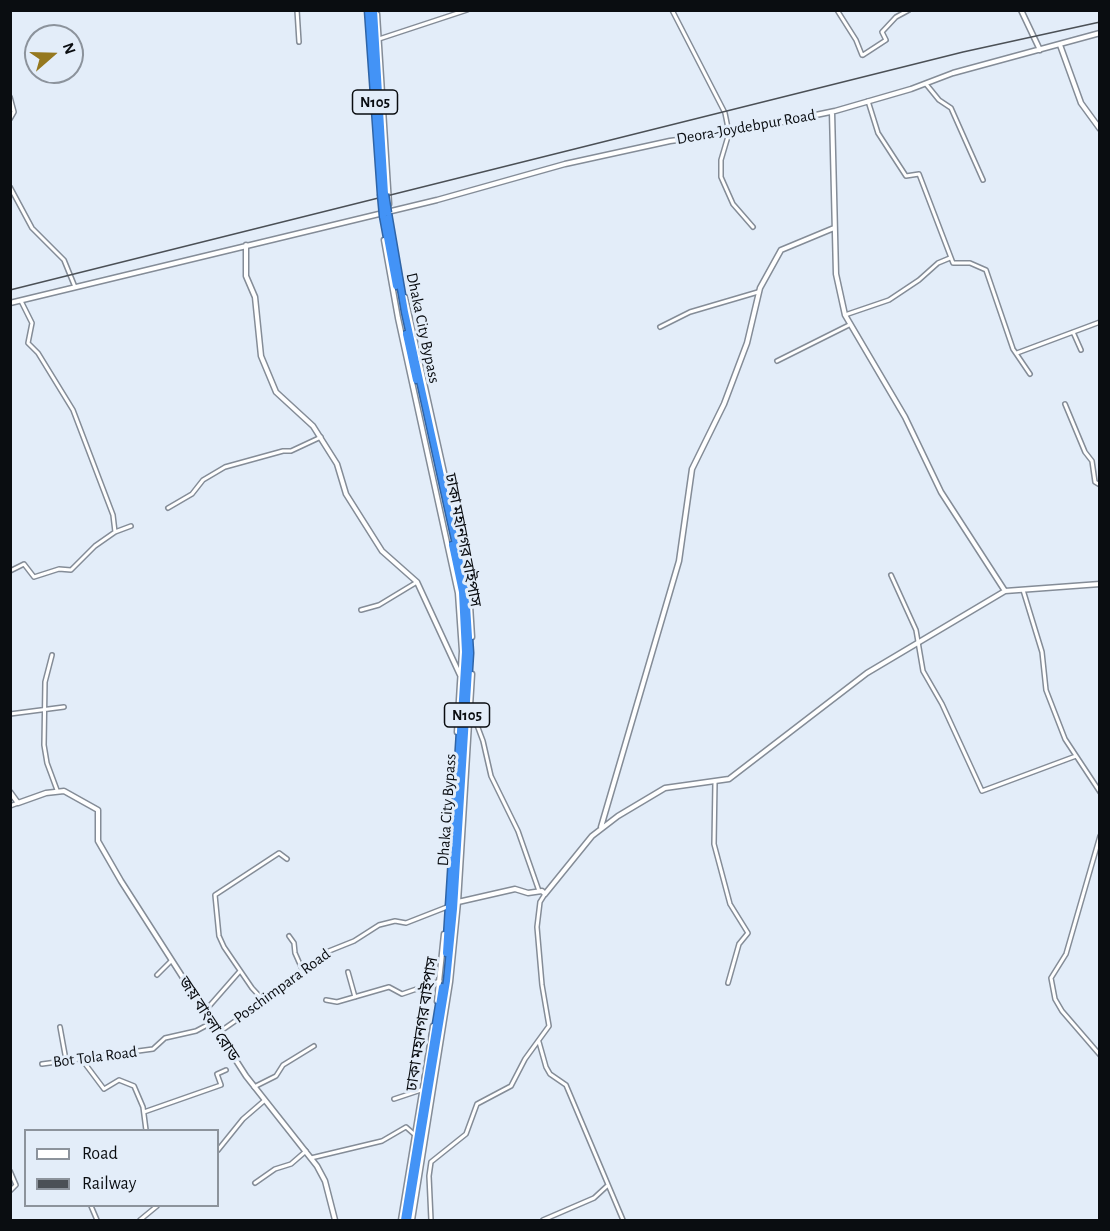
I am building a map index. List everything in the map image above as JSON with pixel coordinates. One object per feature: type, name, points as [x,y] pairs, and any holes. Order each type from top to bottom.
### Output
[{"type":"highway","name":"ঢাকা মহানগর বাইপাস","points":[[367,10],[385,213],[402,318],[457,569],[465,626],[459,755],[444,970],[402,1221]]},
{"type":"highway","name":"N105","points":[[375,10],[383,194]]},
{"type":"highway","name":"Dhaka City Bypass","points":[[385,213],[466,590],[470,653],[448,970],[410,1221]]},
{"type":"street","points":[[297,10],[299,42]]},
{"type":"street","points":[[367,10],[385,213],[398,318],[458,593],[462,651],[447,907],[440,981],[402,1221]]},
{"type":"street","points":[[375,10],[379,39],[385,213],[469,590],[472,653],[458,902],[450,982],[410,1221]]},
{"type":"street","points":[[379,39],[466,10]]},
{"type":"street","points":[[672,10],[725,113],[729,134],[721,160],[721,177],[733,204],[753,227]]},
{"type":"street","points":[[837,10],[856,40],[862,55],[886,40],[882,32],[896,17],[909,10]]},
{"type":"street","points":[[1021,10],[1040,50]]},
{"type":"street","name":"Deora-Joydebpur Road","points":[[10,303],[385,213],[565,164],[670,141],[729,134],[832,112],[926,84],[952,73],[1100,33]]},
{"type":"street","points":[[1060,45],[1081,104],[1100,129]]},
{"type":"street","points":[[926,84],[939,100],[951,107],[983,180]]},
{"type":"street","points":[[10,97],[14,112],[10,119]]},
{"type":"street","points":[[868,101],[878,133],[906,176],[919,174],[954,264],[970,263],[986,269],[1016,353],[1030,374]]},
{"type":"street","points":[[832,112],[834,228],[838,289],[845,315],[905,417],[941,492],[1005,591]]},
{"type":"street","points":[[10,187],[32,228],[64,260],[75,288]]},
{"type":"street","points":[[600,827],[679,561],[692,469],[724,404],[748,338],[758,292],[781,250],[834,228]]},
{"type":"street","points":[[246,245],[246,276],[255,297],[262,358],[278,394],[303,415],[321,437],[337,464],[346,494],[381,551],[417,582],[460,675]]},
{"type":"street","points":[[845,315],[890,300],[919,280],[938,262],[950,258]]},
{"type":"street","points":[[660,327],[690,312],[758,292]]},
{"type":"street","points":[[21,301],[32,323],[28,343],[38,353],[73,410],[113,514],[115,532]]},
{"type":"street","points":[[1016,353],[1100,322]]},
{"type":"street","points":[[777,361],[849,325]]},
{"type":"street","points":[[1073,332],[1081,350]]},
{"type":"street","points":[[1065,404],[1085,452],[1092,461],[1095,482],[1100,485]]},
{"type":"street","points":[[168,508],[192,494],[203,480],[225,467],[291,451],[321,437]]},
{"type":"street","points":[[10,572],[24,564],[34,578],[59,569],[71,570],[95,546],[115,532],[131,526]]},
{"type":"street","points":[[891,575],[914,622],[922,671],[942,704],[982,791],[1076,756]]},
{"type":"street","points":[[361,610],[379,605],[417,582]]},
{"type":"street","points":[[431,1221],[431,1162],[466,1134],[477,1104],[508,1089],[525,1059],[550,1024],[542,985],[537,927],[540,902],[600,827],[665,788],[729,779],[867,674],[1005,591],[1100,584]]},
{"type":"street","points":[[1023,588],[1042,652],[1046,690],[1065,739],[1100,792]]},
{"type":"street","points":[[10,806],[57,790],[44,745],[45,682],[52,655]]},
{"type":"street","points":[[10,714],[64,707]]},
{"type":"street","points":[[470,708],[483,741],[491,776],[518,831],[539,891]]},
{"type":"street","points":[[715,782],[714,844],[730,904],[748,933],[739,944],[728,983]]},
{"type":"street","name":"জয় বাংলা রোড","points":[[57,790],[71,794],[98,810],[98,841],[171,961],[254,1087],[266,1099],[324,1178],[333,1220]]},
{"type":"street","points":[[10,792],[18,803]]},
{"type":"street","points":[[1100,836],[1066,954],[1051,978],[1055,999],[1062,1011],[1100,1055]]},
{"type":"street","points":[[264,1001],[240,971],[219,936],[215,895],[279,853],[287,859]]},
{"type":"street","points":[[458,902],[502,891],[515,890],[532,893],[539,891],[545,894]]},
{"type":"street","name":"Poschimpara Road","points":[[218,1033],[303,971],[319,962],[324,953],[364,936],[378,925],[395,921],[406,923],[447,907]]},
{"type":"street","points":[[289,936],[294,943],[295,953],[303,971]]},
{"type":"street","points":[[157,975],[171,961]]},
{"type":"street","points":[[205,1011],[240,971]]},
{"type":"street","points":[[348,972],[355,997]]},
{"type":"street","points":[[326,1000],[337,1002],[390,987],[402,994],[440,981]]},
{"type":"street","name":"Bot Tola Road","points":[[42,1064],[153,1049],[165,1038],[196,1031],[212,1022]]},
{"type":"street","points":[[60,1027],[66,1060]]},
{"type":"street","points":[[539,1042],[550,1074],[566,1085],[607,1186],[624,1221]]},
{"type":"street","points":[[254,1087],[276,1076],[283,1065],[314,1046]]},
{"type":"street","points":[[83,1060],[104,1089],[119,1080],[132,1084],[144,1112],[146,1129]]},
{"type":"street","points":[[144,1112],[221,1085],[217,1074],[226,1070]]},
{"type":"street","points":[[394,1099],[421,1090]]},
{"type":"street","points":[[219,1149],[243,1119],[266,1099]]},
{"type":"street","points":[[311,1158],[382,1141],[406,1126],[415,1135]]},
{"type":"street","points":[[255,1183],[275,1169],[290,1165],[306,1151]]},
{"type":"street","points":[[10,1171],[16,1185],[10,1191]]},
{"type":"street","points":[[543,1221],[594,1198],[607,1186]]},
{"type":"street","points":[[91,1207],[97,1221]]},
{"type":"street","points":[[140,1221],[156,1207]]},
{"type":"railway","points":[[10,290],[963,52],[1100,22]]}]
